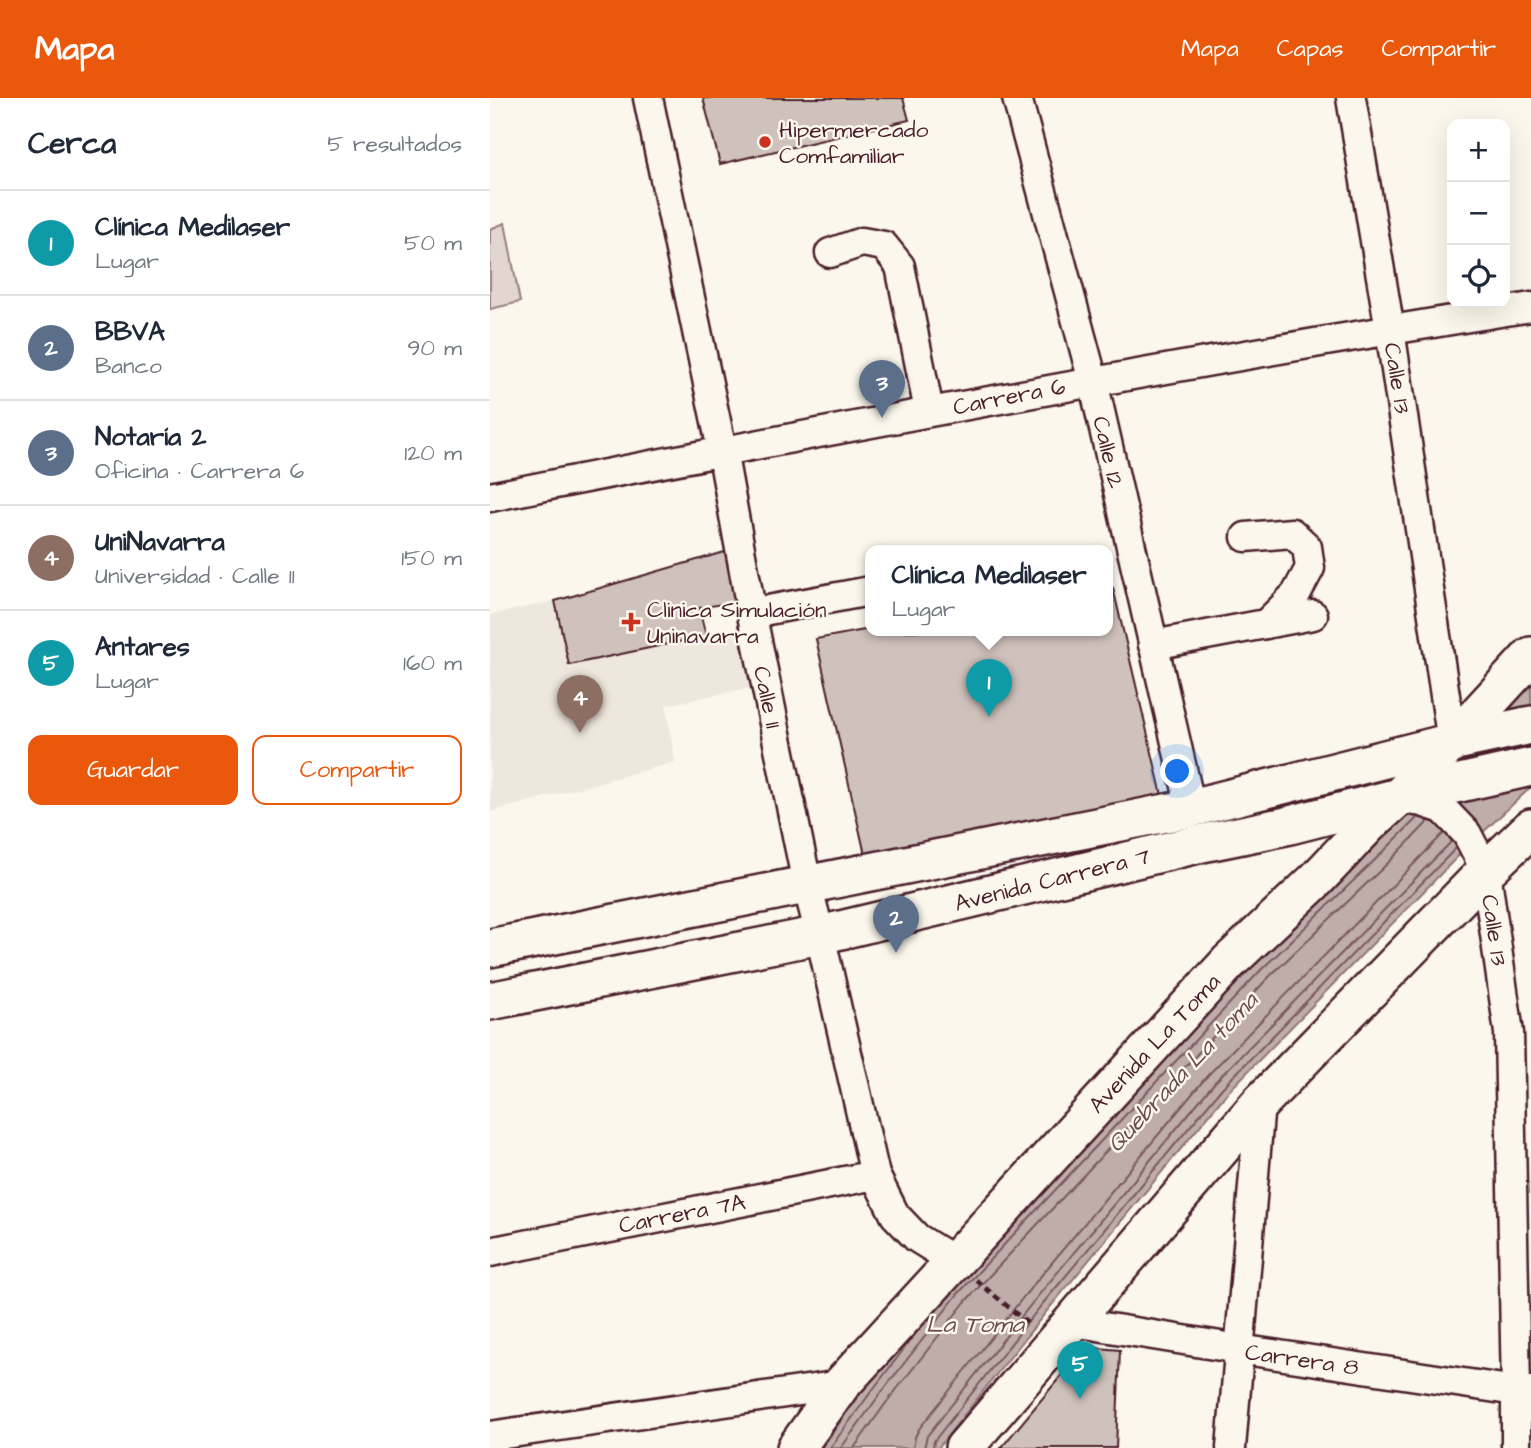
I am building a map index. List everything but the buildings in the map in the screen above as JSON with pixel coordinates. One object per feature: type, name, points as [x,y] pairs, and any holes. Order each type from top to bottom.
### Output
[{"type":"main road","name":"Avenida La Toma","points":[[796,1448],[841,1385],[1228,962],[1316,880],[1368,825],[1405,797],[1459,741],[1531,656]]},
{"type":"main road","name":"Avenida Carrera 7","points":[[490,948],[1191,808],[1459,741],[1531,726]]},
{"type":"main road","name":"Avenida Carrera 7","points":[[490,1001],[820,935],[1531,767]]},
{"type":"main road","points":[[1286,826],[1304,836],[1315,853],[1316,880]]},
{"type":"main road","points":[[964,1448],[1260,1103],[1485,867],[1531,828]]},
{"type":"street","name":"Calle 11","points":[[648,98],[722,450],[807,884],[875,1175],[895,1215],[917,1238],[954,1261]]},
{"type":"street","name":"Calle 12","points":[[1017,98],[1093,381],[1191,808]]},
{"type":"street","name":"Calle 13","points":[[1351,98],[1459,741]]},
{"type":"street","points":[[830,253],[862,242],[884,246],[900,266],[929,411]]},
{"type":"street","name":"Carrera 6","points":[[490,497],[722,450],[1093,381],[1531,307]]},
{"type":"street","points":[[1246,537],[1292,533],[1307,547],[1310,568],[1306,576],[1296,594],[1266,624]]},
{"type":"street","points":[[752,613],[865,592]]},
{"type":"street","points":[[1153,645],[1313,615]]},
{"type":"street","name":"Calle 13","points":[[1405,797],[1443,809],[1467,834],[1485,867],[1520,1033],[1524,1391],[1516,1448]]},
{"type":"street","points":[[1231,1448],[1260,1103]]},
{"type":"street","name":"Carrera 7A","points":[[490,1252],[875,1175]]},
{"type":"street","name":"Carrera 8","points":[[1063,1333],[1239,1349],[1524,1391]]},
{"type":"street","points":[[490,1436],[841,1385]]},
{"type":"path","points":[[954,1261],[1063,1333]]},
{"type":"shaded area","points":[[505,223],[520,302],[490,309],[490,229]]},
{"type":"shaded area","points":[[555,601],[570,665],[745,628],[758,686],[666,705],[675,762],[490,812],[490,615]]},
{"type":"water","name":"La Toma","points":[[1531,684],[1531,787],[1461,853],[1227,1093],[1046,1312],[938,1448],[822,1448],[865,1387],[945,1285],[1250,958]]},
{"type":"place","name":"Hipermercado Comfamiliar","points":[[765,142]]},
{"type":"place","name":"Notaría 2","points":[[882,418]]},
{"type":"place","name":"Clinica Simulación Uninavarra","points":[[631,622]]},
{"type":"place","name":"Clínica Medilaser","points":[[989,717]]},
{"type":"place","name":"UniNavarra","points":[[580,733]]},
{"type":"place","name":"BBVA","points":[[896,953]]},
{"type":"place","name":"Antares","points":[[1080,1399]]},
{"type":"water label","name":"Quebrada La toma","points":[[1182,1072]]}]
